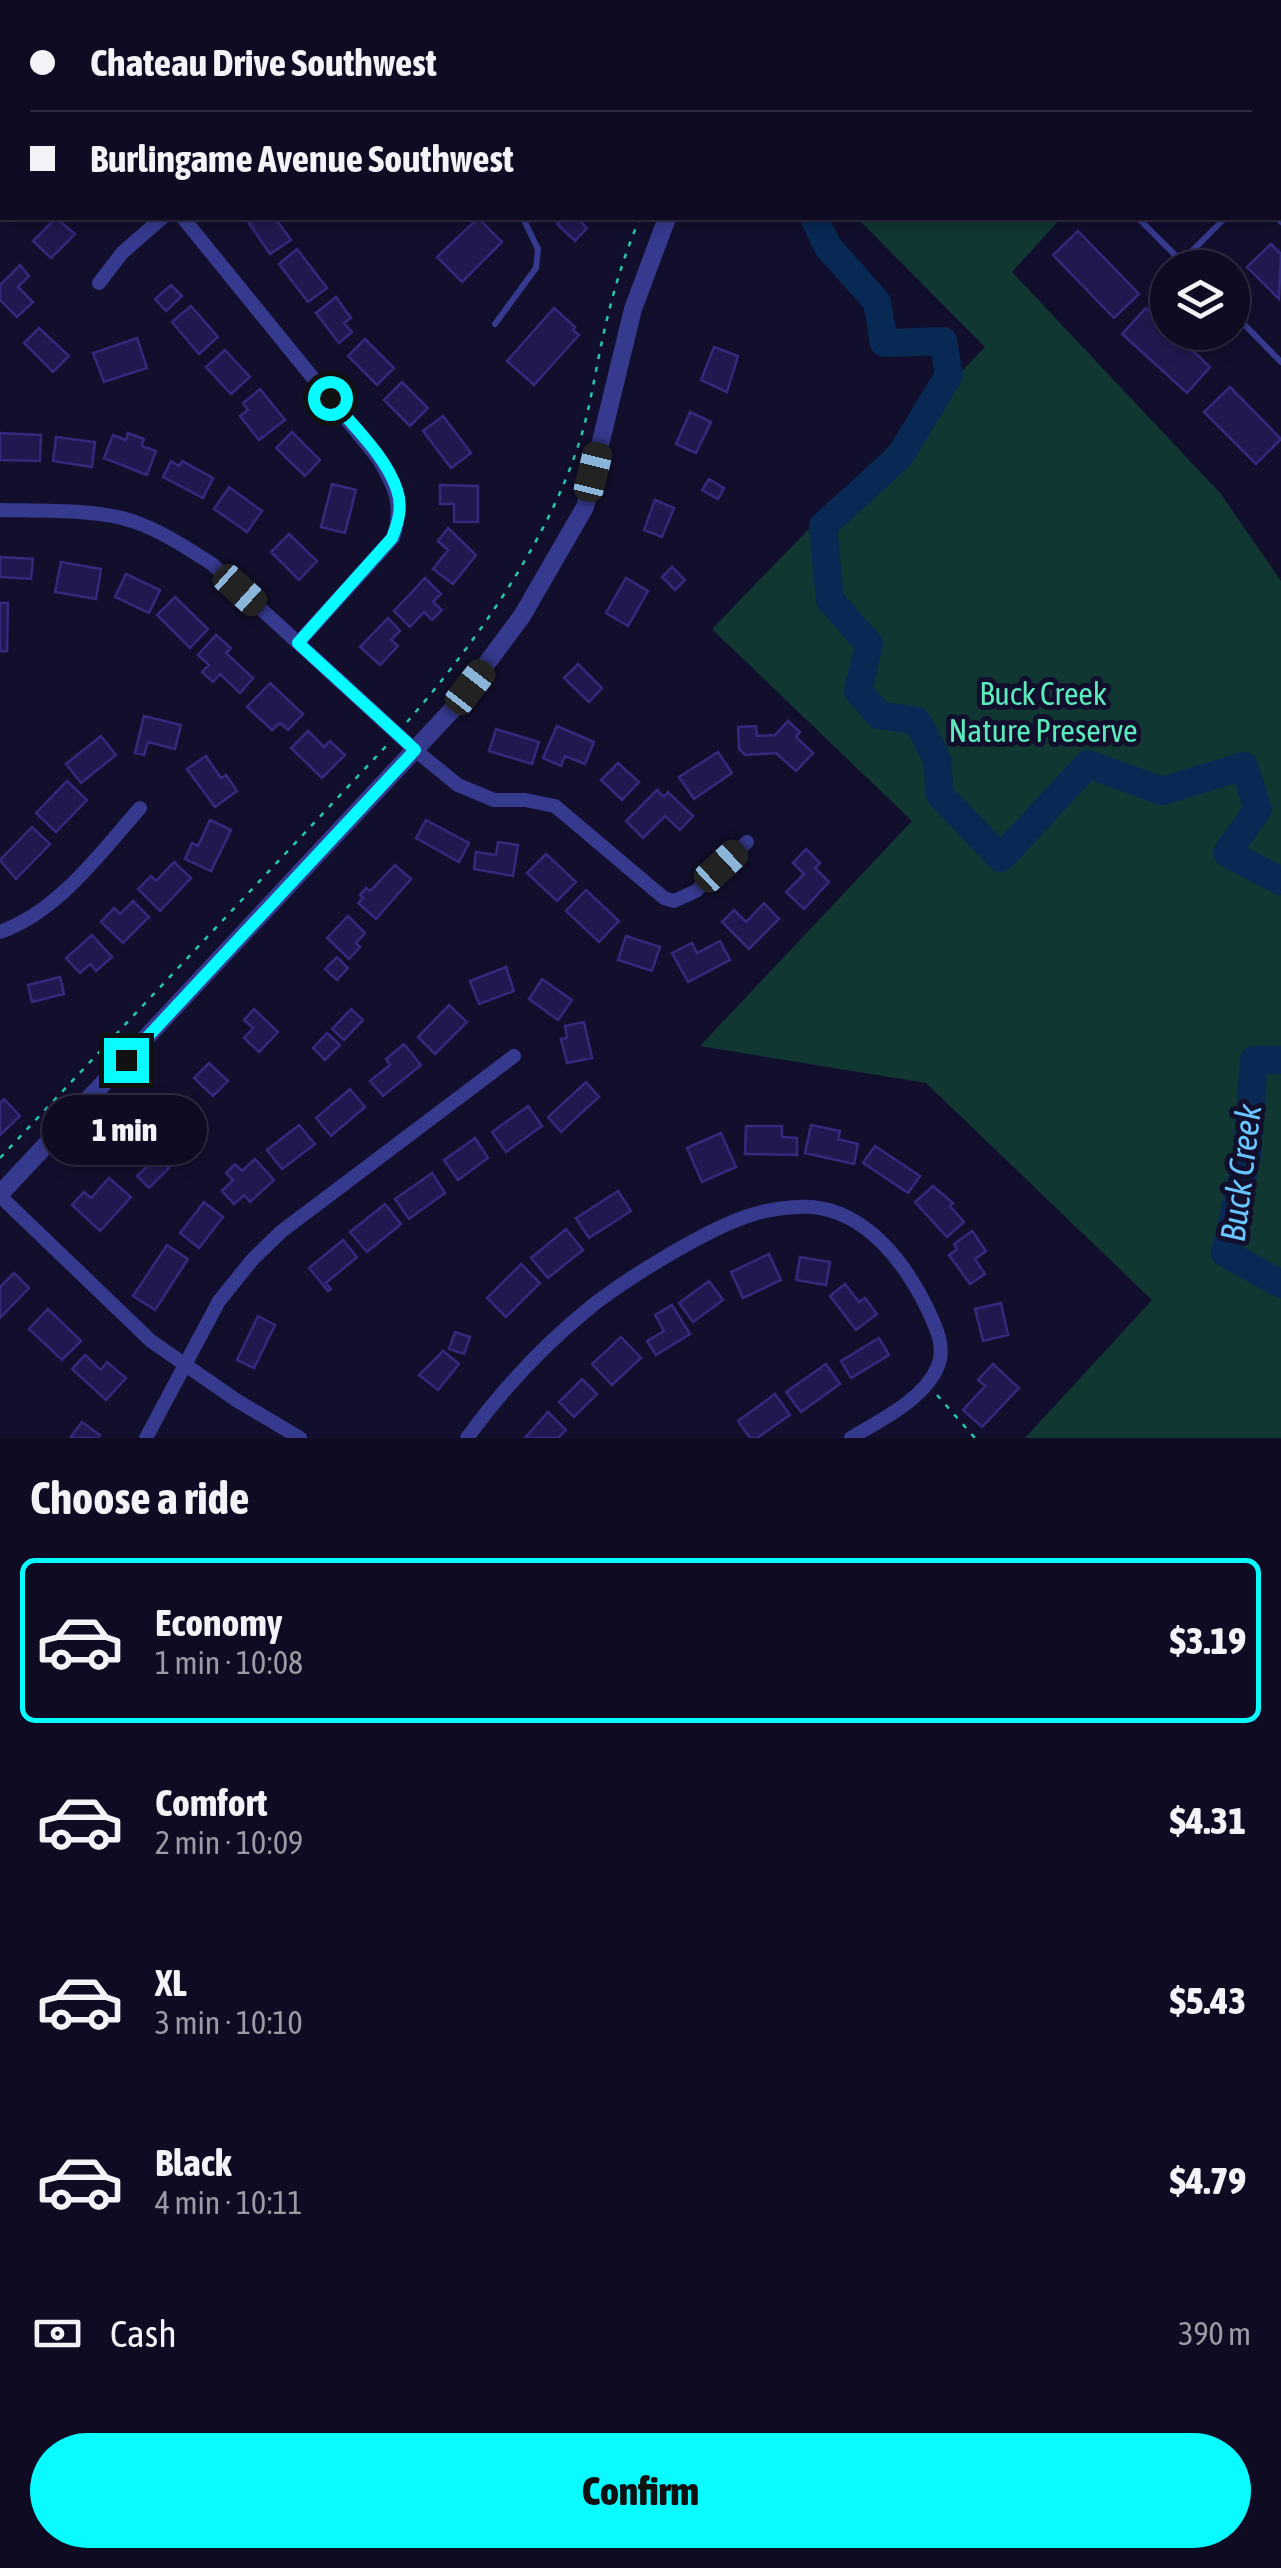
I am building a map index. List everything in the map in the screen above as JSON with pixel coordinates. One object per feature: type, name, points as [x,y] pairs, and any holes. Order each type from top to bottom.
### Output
[{"type":"street","points":[[98,284],[122,253],[160,220]]},
{"type":"street","points":[[185,220],[378,458],[398,491],[400,517],[392,538],[298,643]]},
{"type":"street","points":[[300,1438],[184,1366],[120,1312],[0,1195],[452,710],[522,616],[584,507],[634,309],[666,220]]},
{"type":"street","points":[[0,510],[49,510],[130,520],[174,539],[212,564],[458,786],[494,800],[525,800],[555,806],[654,891],[674,901],[696,890],[747,842]]},
{"type":"street","points":[[0,932],[20,925],[67,890],[140,808]]},
{"type":"street","points":[[146,1438],[219,1301],[253,1259],[282,1232],[514,1056]]},
{"type":"street","points":[[468,1438],[536,1357],[588,1309],[701,1239],[750,1215],[814,1207],[868,1230],[894,1254],[914,1282],[939,1333],[939,1365],[926,1383],[892,1413],[851,1438]]},
{"type":"lane","points":[[495,324],[536,268],[538,249],[525,220]]},
{"type":"lane","points":[[1140,220],[1171,250]]},
{"type":"lane","points":[[1193,250],[1223,220]]},
{"type":"lane","points":[[1250,330],[1281,362]]},
{"type":"path","points":[[926,1383],[975,1438]]},
{"type":"green space","name":"Buck Creek Nature Preserve","points":[[859,220],[1059,220],[1012,272],[1221,494],[1281,581],[1281,1438],[1025,1438],[1152,1300],[926,1083],[700,1046],[912,821],[712,629],[985,347]]},
{"type":"building","points":[[54,220],[75,234],[51,258],[33,241]]},
{"type":"building","points":[[276,220],[291,240],[270,254],[249,223]]},
{"type":"building","points":[[476,220],[502,242],[462,282],[437,257]]},
{"type":"building","points":[[561,220],[579,220],[587,228],[575,241],[557,224]]},
{"type":"building","points":[[1078,231],[1139,294],[1114,318],[1053,255]]},
{"type":"building","points":[[1271,244],[1281,254],[1279,299],[1250,270],[1250,264]]},
{"type":"building","points":[[297,249],[327,288],[308,302],[279,264]]},
{"type":"building","points":[[20,265],[29,276],[18,287],[33,302],[17,317],[0,300],[0,285]]},
{"type":"building","points":[[171,285],[182,296],[166,311],[155,299]]},
{"type":"building","points":[[336,297],[351,318],[344,323],[352,332],[339,343],[316,313]]},
{"type":"building","points":[[191,306],[218,337],[199,354],[172,322]]},
{"type":"building","points":[[554,308],[579,335],[534,385],[507,361]]},
{"type":"building","points":[[1146,308],[1150,312],[1150,350],[1192,350],[1210,367],[1187,393],[1122,334]]},
{"type":"building","points":[[39,328],[69,356],[53,372],[24,343]]},
{"type":"building","points":[[137,338],[147,368],[104,382],[93,353]]},
{"type":"building","points":[[365,339],[394,368],[377,385],[348,356]]},
{"type":"building","points":[[714,347],[738,356],[727,392],[701,380]]},
{"type":"building","points":[[225,350],[250,377],[231,394],[206,367]]},
{"type":"building","points":[[402,382],[428,408],[410,426],[384,400]]},
{"type":"building","points":[[1230,387],[1281,439],[1256,464],[1204,412]]},
{"type":"building","points":[[260,389],[285,420],[259,440],[240,416],[248,410],[243,403]]},
{"type":"building","points":[[690,412],[711,422],[696,453],[676,444]]},
{"type":"building","points":[[443,416],[471,453],[451,468],[423,431]]},
{"type":"building","points":[[292,432],[320,460],[305,476],[276,448]]},
{"type":"building","points":[[0,433],[41,435],[40,461],[0,460]]},
{"type":"building","points":[[128,433],[144,439],[142,446],[156,451],[147,475],[104,458],[113,435],[126,440]]},
{"type":"building","points":[[56,437],[95,442],[92,467],[53,461]]},
{"type":"building","points":[[171,461],[179,466],[182,461],[213,478],[203,498],[163,477]]},
{"type":"building","points":[[709,479],[724,488],[718,499],[702,490]]},
{"type":"building","points":[[332,484],[356,490],[345,533],[321,527]]},
{"type":"building","points":[[440,485],[478,486],[478,522],[454,522],[454,504],[440,504]]},
{"type":"building","points":[[229,487],[262,511],[247,532],[214,509]]},
{"type":"building","points":[[655,500],[674,508],[662,537],[644,530]]},
{"type":"building","points":[[448,528],[476,555],[453,584],[433,569],[448,550],[438,541]]},
{"type":"building","points":[[289,534],[317,561],[299,580],[271,552]]},
{"type":"building","points":[[0,557],[33,559],[31,579],[0,577]]},
{"type":"building","points":[[61,562],[101,569],[96,599],[55,592]]},
{"type":"building","points":[[672,567],[685,580],[675,590],[662,577]]},
{"type":"building","points":[[126,574],[160,590],[149,613],[115,597]]},
{"type":"building","points":[[425,578],[441,594],[433,602],[442,610],[432,620],[424,612],[410,627],[394,611]]},
{"type":"building","points":[[626,578],[648,591],[628,626],[606,613]]},
{"type":"building","points":[[175,597],[208,629],[190,648],[157,615]]},
{"type":"building","points":[[0,603],[8,603],[7,651],[0,651]]},
{"type":"building","points":[[388,618],[400,631],[391,640],[398,646],[380,665],[360,647]]},
{"type":"building","points":[[216,635],[231,648],[226,653],[253,678],[240,693],[220,674],[213,682],[202,672],[209,665],[198,655]]},
{"type":"building","points":[[578,664],[602,688],[589,702],[564,678]]},
{"type":"building","points":[[270,683],[303,714],[288,730],[280,723],[272,730],[247,707]]},
{"type":"building","points":[[144,716],[181,725],[175,749],[148,742],[144,755],[135,753]]},
{"type":"building","points":[[788,721],[800,732],[796,737],[813,753],[796,771],[776,753],[745,755],[739,749],[738,727],[756,726],[757,736],[775,735]]},
{"type":"building","points":[[557,726],[594,742],[585,764],[565,756],[561,766],[543,758]]},
{"type":"building","points":[[496,729],[539,742],[532,764],[489,751]]},
{"type":"building","points":[[308,731],[324,747],[330,741],[345,755],[322,778],[291,748]]},
{"type":"building","points":[[101,736],[116,755],[81,783],[66,764]]},
{"type":"building","points":[[718,752],[732,773],[694,799],[679,777]]},
{"type":"building","points":[[206,756],[221,778],[226,775],[237,791],[215,807],[187,769]]},
{"type":"building","points":[[618,763],[639,782],[622,800],[601,780]]},
{"type":"building","points":[[67,781],[87,800],[56,832],[36,813]]},
{"type":"building","points":[[657,790],[664,797],[668,792],[693,816],[680,830],[665,816],[643,838],[626,821]]},
{"type":"building","points":[[210,820],[231,830],[211,871],[185,859],[192,843],[198,846]]},
{"type":"building","points":[[426,820],[469,843],[459,862],[416,838]]},
{"type":"building","points":[[32,827],[50,844],[16,879],[0,860]]},
{"type":"building","points":[[498,842],[518,845],[513,876],[474,869],[476,852],[496,855]]},
{"type":"building","points":[[806,849],[820,863],[815,868],[829,882],[804,909],[786,892],[804,874],[793,863]]},
{"type":"building","points":[[546,854],[576,882],[557,901],[527,873]]},
{"type":"building","points":[[174,862],[191,878],[160,911],[138,889],[151,876],[156,881]]},
{"type":"building","points":[[395,865],[411,879],[376,919],[358,903],[363,898],[360,895],[366,888],[370,891]]},
{"type":"building","points":[[586,890],[619,921],[599,942],[566,911]]},
{"type":"building","points":[[133,901],[149,917],[123,943],[101,922],[114,908],[120,914]]},
{"type":"building","points":[[764,903],[779,919],[749,949],[722,922],[734,910],[746,922]]},
{"type":"building","points":[[348,916],[365,933],[356,943],[360,947],[349,959],[327,938]]},
{"type":"building","points":[[92,935],[112,957],[96,971],[90,964],[80,973],[66,958]]},
{"type":"building","points":[[626,936],[660,947],[652,971],[618,960]]},
{"type":"building","points":[[720,941],[730,960],[688,982],[672,953],[692,943],[697,953]]},
{"type":"building","points":[[337,957],[348,968],[337,980],[325,969]]},
{"type":"building","points":[[506,967],[514,991],[479,1004],[470,981]]},
{"type":"building","points":[[60,977],[64,994],[32,1002],[28,985]]},
{"type":"building","points":[[542,979],[572,1000],[558,1020],[529,999]]},
{"type":"building","points":[[449,1005],[467,1022],[435,1054],[418,1037]]},
{"type":"building","points":[[254,1009],[278,1032],[259,1052],[244,1038],[253,1028],[244,1020]]},
{"type":"building","points":[[351,1009],[363,1020],[344,1040],[332,1029]]},
{"type":"building","points":[[584,1022],[592,1058],[567,1063],[561,1039],[567,1038],[565,1026]]},
{"type":"building","points":[[327,1033],[340,1045],[325,1060],[313,1048]]},
{"type":"building","points":[[404,1044],[421,1065],[383,1096],[370,1081],[390,1065],[386,1059]]},
{"type":"building","points":[[209,1063],[228,1081],[213,1096],[194,1078]]},
{"type":"building","points":[[586,1082],[599,1097],[561,1132],[548,1117]]},
{"type":"building","points":[[350,1089],[365,1107],[331,1136],[316,1118]]},
{"type":"building","points":[[4,1099],[20,1116],[0,1135],[0,1103]]},
{"type":"building","points":[[528,1106],[542,1126],[506,1152],[492,1132]]},
{"type":"building","points":[[299,1125],[315,1144],[282,1169],[267,1150]]},
{"type":"building","points":[[811,1125],[840,1131],[838,1139],[858,1144],[854,1164],[805,1153]]},
{"type":"building","points":[[746,1126],[782,1126],[782,1137],[797,1138],[797,1155],[745,1154]]},
{"type":"building","points":[[721,1133],[736,1167],[702,1182],[687,1148]]},
{"type":"building","points":[[475,1138],[488,1158],[458,1180],[444,1160]]},
{"type":"building","points":[[154,1140],[169,1155],[162,1161],[169,1168],[149,1188],[137,1176],[151,1163],[141,1152]]},
{"type":"building","points":[[875,1146],[920,1176],[908,1193],[863,1163]]},
{"type":"building","points":[[255,1159],[274,1180],[250,1202],[244,1195],[234,1204],[222,1191],[233,1180],[226,1173],[235,1164],[242,1171]]},
{"type":"building","points":[[432,1173],[445,1193],[409,1219],[395,1199]]},
{"type":"building","points":[[109,1178],[131,1197],[100,1231],[72,1205],[84,1192],[91,1198]]},
{"type":"building","points":[[933,1186],[953,1203],[950,1206],[964,1222],[947,1237],[915,1202]]},
{"type":"building","points":[[618,1191],[631,1211],[589,1238],[576,1218]]},
{"type":"building","points":[[204,1202],[223,1217],[199,1248],[180,1233]]},
{"type":"building","points":[[385,1204],[401,1224],[367,1252],[350,1232]]},
{"type":"building","points":[[566,1229],[583,1250],[548,1278],[531,1258]]},
{"type":"building","points":[[972,1231],[986,1251],[975,1259],[985,1274],[970,1284],[949,1255],[957,1249],[954,1244]]},
{"type":"building","points":[[343,1240],[357,1257],[326,1283],[331,1289],[328,1291],[309,1268]]},
{"type":"building","points":[[167,1245],[188,1259],[155,1310],[133,1296]]},
{"type":"building","points":[[769,1254],[781,1280],[743,1298],[731,1272]]},
{"type":"building","points":[[800,1257],[830,1262],[826,1285],[796,1280]]},
{"type":"building","points":[[521,1264],[540,1283],[506,1317],[487,1298]]},
{"type":"building","points":[[14,1273],[29,1288],[0,1318],[0,1287]]},
{"type":"building","points":[[709,1281],[723,1300],[693,1322],[679,1303]]},
{"type":"building","points":[[845,1284],[859,1302],[865,1298],[877,1314],[856,1330],[830,1296]]},
{"type":"building","points":[[1001,1303],[1008,1335],[983,1341],[975,1309]]},
{"type":"building","points":[[672,1305],[690,1334],[656,1355],[647,1341],[664,1331],[655,1315]]},
{"type":"building","points":[[48,1309],[81,1341],[62,1360],[29,1329]]},
{"type":"building","points":[[258,1316],[275,1325],[254,1368],[237,1360]]},
{"type":"building","points":[[455,1332],[470,1337],[464,1354],[449,1349]]},
{"type":"building","points":[[621,1337],[641,1358],[612,1385],[592,1364]]},
{"type":"building","points":[[879,1338],[889,1355],[851,1378],[841,1361]]},
{"type":"building","points":[[443,1351],[459,1364],[438,1390],[419,1375]]},
{"type":"building","points":[[85,1355],[101,1370],[107,1362],[126,1378],[106,1400],[72,1369]]},
{"type":"building","points":[[826,1364],[840,1384],[801,1412],[786,1392]]},
{"type":"building","points":[[993,1364],[1019,1388],[982,1427],[963,1410],[985,1386],[978,1380]]},
{"type":"building","points":[[582,1379],[597,1394],[574,1417],[559,1402]]},
{"type":"building","points":[[775,1394],[790,1415],[757,1438],[750,1438],[738,1421]]},
{"type":"building","points":[[548,1412],[566,1430],[558,1438],[525,1438]]},
{"type":"building","points":[[82,1422],[100,1435],[98,1438],[70,1438]]},
{"type":"waterway","name":"Buck Creek","points":[[815,220],[828,247],[877,302],[884,343],[943,341],[949,375],[900,456],[823,526],[830,600],[869,644],[858,691],[879,715],[917,721],[937,759],[940,795],[1001,858],[1088,764],[1162,791],[1244,766],[1258,809],[1227,853],[1281,881]]},
{"type":"waterway","name":"Buck Creek","points":[[1281,1060],[1254,1060],[1247,1156],[1225,1253],[1281,1284]]},
{"type":"route","points":[[126,1060],[415,750],[298,643],[374,561],[392,538],[400,517],[398,491],[378,458],[330,398]]}]
